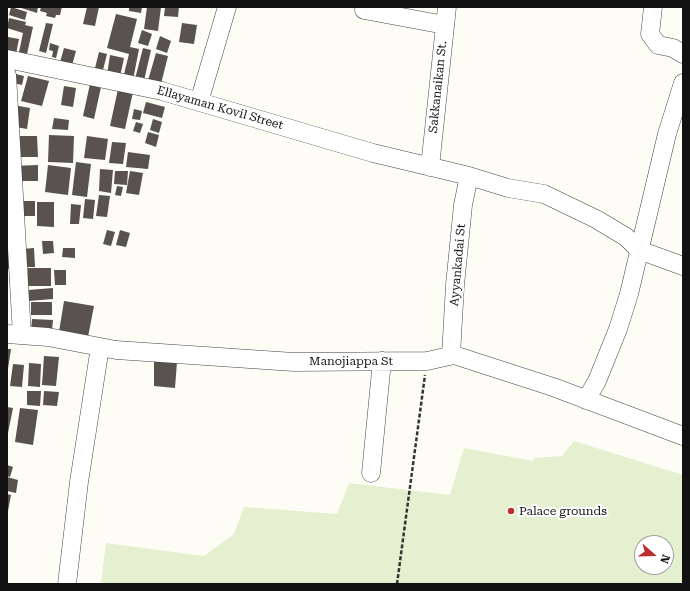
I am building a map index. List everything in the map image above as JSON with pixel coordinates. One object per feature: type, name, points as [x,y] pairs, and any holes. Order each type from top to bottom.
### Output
[{"type":"street","points":[[199,102],[227,7]]},
{"type":"street","name":"Sakkanaikan St.","points":[[430,167],[447,7]]},
{"type":"street","points":[[653,7],[650,34],[658,45],[673,48],[683,54]]},
{"type":"street","points":[[364,10],[444,25]]},
{"type":"street","name":"Ellayaman Kovil Street","points":[[7,59],[162,91],[373,153],[464,175],[508,188],[544,194],[596,219],[626,237],[647,253]]},
{"type":"street","points":[[7,75],[14,334]]},
{"type":"street","points":[[586,400],[597,381],[618,329],[629,294],[647,253],[667,134],[683,83]]},
{"type":"street","name":"Ayyankadai St","points":[[451,355],[464,175]]},
{"type":"street","points":[[647,253],[683,266]]},
{"type":"street","name":"Manojiappa St","points":[[14,334],[48,336],[116,350],[294,362],[427,361],[454,355],[586,400],[683,436]]},
{"type":"street","points":[[67,584],[79,482],[100,347]]},
{"type":"street","points":[[371,473],[382,361]]},
{"type":"path","points":[[397,584],[427,361]]},
{"type":"green space","name":"Palace grounds","points":[[574,441],[683,475],[683,584],[101,584],[106,543],[204,556],[234,534],[244,507],[337,514],[349,483],[450,495],[464,448],[533,461],[534,458],[562,456]]},
{"type":"building","points":[[11,7],[27,12],[25,20],[9,15]]},
{"type":"building","points":[[18,7],[38,7],[37,13]]},
{"type":"building","points":[[41,7],[62,7],[60,15],[56,15],[55,18],[46,16],[47,13],[40,11]]},
{"type":"building","points":[[87,7],[99,7],[95,26],[83,24]]},
{"type":"building","points":[[129,7],[142,7],[141,13],[129,11]]},
{"type":"building","points":[[147,7],[161,7],[158,31],[144,29]]},
{"type":"building","points":[[165,7],[179,7],[178,17],[164,16]]},
{"type":"building","points":[[116,14],[137,19],[130,47],[139,49],[133,80],[123,78],[129,54],[107,48]]},
{"type":"building","points":[[9,18],[26,22],[25,25],[33,27],[27,54],[19,52],[23,33],[7,28]]},
{"type":"building","points":[[46,23],[53,24],[46,53],[39,51]]},
{"type":"building","points":[[182,23],[197,25],[194,44],[179,42]]},
{"type":"building","points":[[142,30],[152,34],[148,46],[138,43]]},
{"type":"building","points":[[160,36],[171,41],[167,53],[156,49]]},
{"type":"building","points":[[8,37],[19,39],[16,54],[7,52]]},
{"type":"building","points":[[50,43],[59,46],[56,58],[52,57],[53,51],[49,50]]},
{"type":"building","points":[[64,48],[76,51],[71,69],[59,66]]},
{"type":"building","points":[[143,48],[151,50],[143,85],[134,83]]},
{"type":"building","points":[[99,52],[107,54],[103,70],[95,68]]},
{"type":"building","points":[[156,53],[168,56],[160,88],[147,84]]},
{"type":"building","points":[[110,55],[124,58],[120,77],[107,75]]},
{"type":"building","points":[[16,74],[24,76],[22,85],[13,83]]},
{"type":"building","points":[[28,76],[49,81],[42,106],[21,101]]},
{"type":"building","points":[[90,84],[101,87],[94,119],[83,116]]},
{"type":"building","points":[[64,86],[76,88],[73,107],[61,105]]},
{"type":"building","points":[[118,89],[133,92],[125,129],[110,126]]},
{"type":"building","points":[[146,102],[165,107],[162,118],[143,113]]},
{"type":"building","points":[[13,105],[30,108],[27,129],[10,126]]},
{"type":"building","points":[[134,109],[142,111],[140,120],[132,119]]},
{"type":"building","points":[[54,118],[69,120],[68,130],[52,129]]},
{"type":"building","points":[[153,119],[162,122],[159,133],[150,130]]},
{"type":"building","points":[[136,122],[143,124],[140,133],[133,131]]},
{"type":"building","points":[[148,132],[159,135],[156,147],[145,143]]},
{"type":"building","points":[[49,135],[74,136],[73,163],[48,162]]},
{"type":"building","points":[[8,136],[37,136],[38,157],[8,157]]},
{"type":"building","points":[[87,136],[108,139],[105,160],[84,158]]},
{"type":"building","points":[[112,142],[126,143],[123,164],[109,163]]},
{"type":"building","points":[[128,152],[150,155],[148,169],[126,167]]},
{"type":"building","points":[[76,162],[91,164],[87,197],[72,195]]},
{"type":"building","points":[[38,165],[38,181],[12,181],[12,166]]},
{"type":"building","points":[[48,165],[71,168],[68,195],[45,192]]},
{"type":"building","points":[[100,169],[113,170],[111,193],[99,191]]},
{"type":"building","points":[[115,171],[128,171],[127,185],[114,184]]},
{"type":"building","points":[[130,171],[143,173],[139,195],[126,193]]},
{"type":"building","points":[[117,186],[123,187],[121,196],[115,195]]},
{"type":"building","points":[[99,195],[110,196],[107,217],[96,216]]},
{"type":"building","points":[[85,199],[95,200],[93,219],[83,218]]},
{"type":"building","points":[[19,201],[35,201],[35,216],[19,216]]},
{"type":"building","points":[[37,202],[54,202],[54,227],[37,226]]},
{"type":"building","points":[[71,204],[81,205],[79,224],[70,224]]},
{"type":"building","points":[[107,230],[115,232],[111,246],[103,244]]},
{"type":"building","points":[[120,230],[130,233],[126,247],[116,245]]},
{"type":"building","points":[[42,241],[53,241],[54,253],[43,254]]},
{"type":"building","points":[[34,248],[35,267],[23,267],[22,249]]},
{"type":"building","points":[[63,248],[75,248],[75,258],[62,257]]},
{"type":"building","points":[[7,251],[14,251],[14,268],[7,269]]},
{"type":"building","points":[[28,268],[51,268],[51,286],[28,286]]},
{"type":"building","points":[[54,270],[66,270],[66,285],[55,285]]},
{"type":"building","points":[[53,288],[53,299],[28,301],[28,290]]},
{"type":"building","points":[[64,301],[94,306],[88,337],[59,332]]},
{"type":"building","points":[[31,302],[52,302],[52,315],[31,315]]},
{"type":"building","points":[[32,319],[53,320],[52,331],[31,330]]},
{"type":"building","points":[[7,349],[11,349],[8,369],[7,369]]},
{"type":"building","points":[[44,356],[59,357],[56,386],[42,385]]},
{"type":"building","points":[[154,359],[177,362],[175,388],[154,386]]},
{"type":"building","points":[[29,363],[41,364],[40,387],[28,386]]},
{"type":"building","points":[[13,364],[24,365],[22,387],[10,386]]},
{"type":"building","points":[[27,391],[41,391],[40,406],[27,405]]},
{"type":"building","points":[[44,391],[59,392],[57,406],[43,405]]},
{"type":"building","points":[[7,407],[13,408],[8,433],[7,433]]},
{"type":"building","points":[[20,408],[38,410],[33,445],[15,442]]},
{"type":"building","points":[[7,465],[13,467],[10,477],[7,476]]},
{"type":"building","points":[[7,477],[18,480],[16,493],[7,491]]},
{"type":"building","points":[[7,494],[11,495],[8,511],[7,511]]},
{"type":"place","name":"Palace grounds","points":[[511,511]]}]
